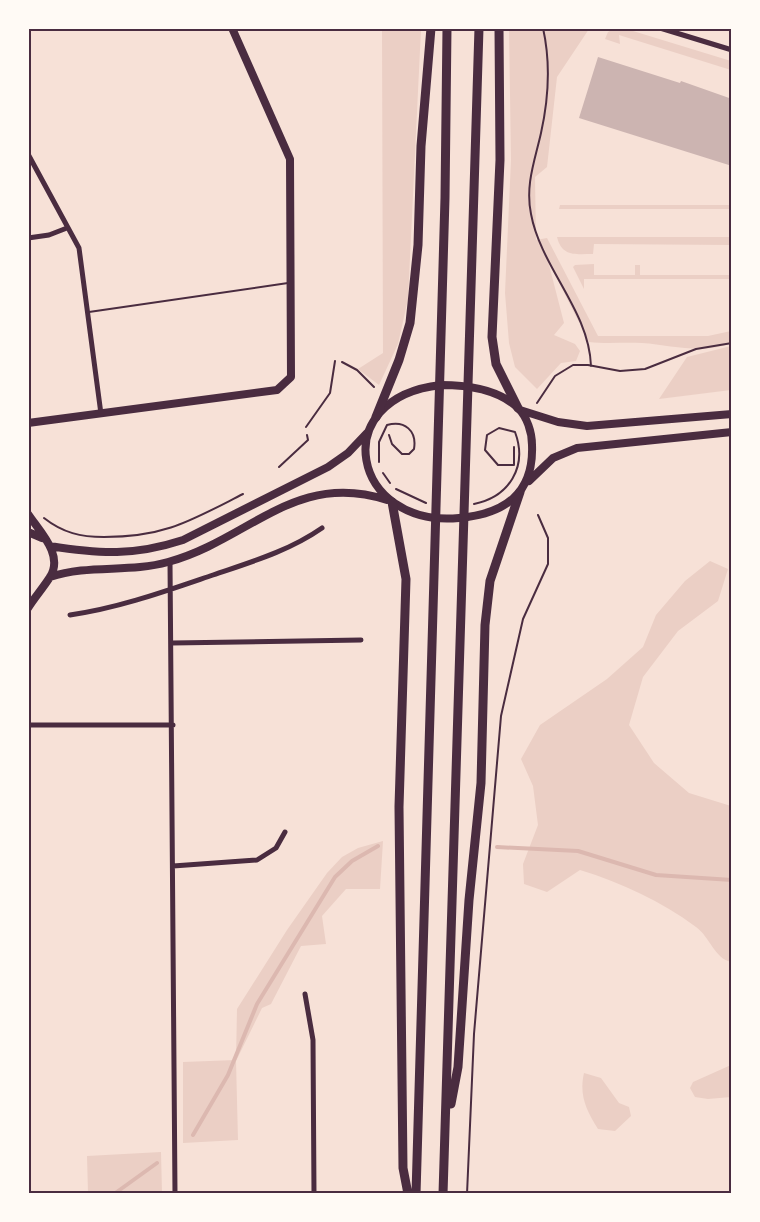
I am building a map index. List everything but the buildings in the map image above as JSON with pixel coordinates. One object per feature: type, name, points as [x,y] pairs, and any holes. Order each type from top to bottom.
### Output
[{"type":"highway","points":[[376,417],[399,360],[410,323],[418,245],[421,146],[431,28]]},
{"type":"highway","points":[[416,1194],[445,198],[447,28]]},
{"type":"highway","points":[[443,1194],[479,28]]},
{"type":"highway","points":[[499,28],[500,160],[492,337],[496,364],[519,409]]},
{"type":"highway","points":[[446,1131],[458,1067],[462,987],[481,783],[484,625],[490,581],[522,489]]},
{"type":"highway","points":[[393,503],[406,579],[399,880],[403,1168],[408,1194]]},
{"type":"main road","points":[[28,423],[277,390],[289,381],[293,363],[290,159],[232,28]]},
{"type":"main road","points":[[50,546],[116,554],[158,548],[183,540],[339,460],[369,430],[388,403],[401,395],[423,388],[451,385],[478,389],[500,397],[519,409],[558,422],[588,426],[732,414]]},
{"type":"main road","points":[[519,409],[528,425],[533,441],[532,465],[522,489]]},
{"type":"main road","points":[[369,430],[366,448],[367,463],[377,487],[393,503]]},
{"type":"main road","points":[[50,577],[80,569],[138,568],[170,562],[199,551],[312,495],[344,491],[393,503],[423,515],[448,518],[474,516],[499,508],[553,458],[577,448],[732,432]]},
{"type":"main road","points":[[28,514],[50,546],[54,565],[50,577],[28,608]]},
{"type":"main road","points":[[28,532],[44,539]]},
{"type":"main road","points":[[28,591],[42,586]]},
{"type":"street","points":[[660,28],[732,50]]},
{"type":"street","points":[[28,154],[78,248],[101,414]]},
{"type":"street","points":[[28,238],[49,235],[67,228]]},
{"type":"street","points":[[70,615],[100,611],[171,589],[300,543],[322,528]]},
{"type":"street","points":[[170,562],[175,1194]]},
{"type":"street","points":[[172,643],[361,640]]},
{"type":"street","points":[[28,725],[173,725]]},
{"type":"street","points":[[173,866],[254,861],[276,848],[285,832]]},
{"type":"street","points":[[305,994],[313,1040],[314,1194]]},
{"type":"lane","points":[[86,312],[291,282]]},
{"type":"lane","points":[[306,427],[330,393],[335,361]]},
{"type":"path","points":[[543,28],[549,57],[548,98],[530,174],[530,213],[541,248],[589,342],[591,366]]},
{"type":"path","points":[[537,404],[560,372],[576,365],[620,371],[645,369],[696,350],[732,343]]},
{"type":"path","points":[[335,361],[357,370],[374,387]]},
{"type":"path","points":[[389,435],[395,448],[403,454],[413,450],[414,437],[406,426],[395,423],[387,425],[380,442],[380,467],[386,478],[401,493],[432,504]]},
{"type":"path","points":[[279,467],[308,440],[306,427]]},
{"type":"path","points":[[470,505],[498,495],[510,485],[516,474],[518,439],[515,432],[501,428],[491,430],[485,438],[486,452],[498,465],[514,465],[514,447]]},
{"type":"path","points":[[40,514],[59,528],[87,538],[136,537],[173,528],[243,494]]},
{"type":"path","points":[[467,1194],[474,1034],[501,716],[524,619],[548,564],[548,538],[537,515]]},
{"type":"shaded area","points":[[316,29],[421,29],[408,299],[398,344],[379,385],[358,369],[383,353],[382,30],[317,31]]},
{"type":"shaded area","points":[[509,29],[589,29],[557,77],[547,167],[535,177],[536,240],[547,238],[598,336],[708,336],[731,331],[731,343],[720,347],[698,349],[642,343],[589,342],[548,261],[564,323],[554,335],[575,344],[580,351],[576,361],[561,363],[537,389],[515,367],[509,343],[505,293],[511,160]]},
{"type":"shaded area","points":[[613,29],[633,31],[731,61],[731,70],[619,35],[620,44],[605,39],[608,32]]},
{"type":"shaded area","points":[[560,205],[731,205],[732,209],[559,209]]},
{"type":"shaded area","points":[[557,237],[731,237],[732,245],[594,244],[593,254],[580,254],[566,251]]},
{"type":"shaded area","points":[[594,264],[594,275],[635,275],[635,265],[640,265],[640,275],[731,275],[731,279],[584,279],[584,289],[573,267]]},
{"type":"shaded area","points":[[731,346],[731,390],[659,399],[687,357]]},
{"type":"shaded area","points":[[710,561],[728,569],[718,601],[678,631],[643,677],[629,725],[654,763],[689,793],[731,806],[731,962],[720,956],[701,931],[683,918],[655,901],[611,881],[580,870],[547,892],[524,884],[523,864],[538,825],[533,786],[521,759],[540,725],[607,679],[643,647],[656,615],[685,581]]},
{"type":"shaded area","points":[[383,841],[380,889],[346,889],[322,916],[326,944],[301,946],[271,1004],[262,1008],[236,1061],[238,1140],[183,1143],[183,1062],[236,1060],[237,1009],[287,930],[327,873],[342,857],[358,848]]},
{"type":"shaded area","points":[[731,1065],[731,1097],[708,1099],[695,1097],[690,1088],[693,1082]]},
{"type":"shaded area","points":[[584,1073],[601,1078],[619,1103],[629,1107],[631,1116],[615,1131],[598,1129],[590,1115],[582,1088]]},
{"type":"shaded area","points":[[161,1152],[162,1193],[88,1193],[87,1156]]},
{"type":"waterway","points":[[193,1135],[228,1075],[257,1004],[335,877],[352,861],[378,846]]},
{"type":"waterway","points":[[497,847],[578,851],[656,875],[732,880]]},
{"type":"waterway","points":[[114,1194],[157,1163]]}]
